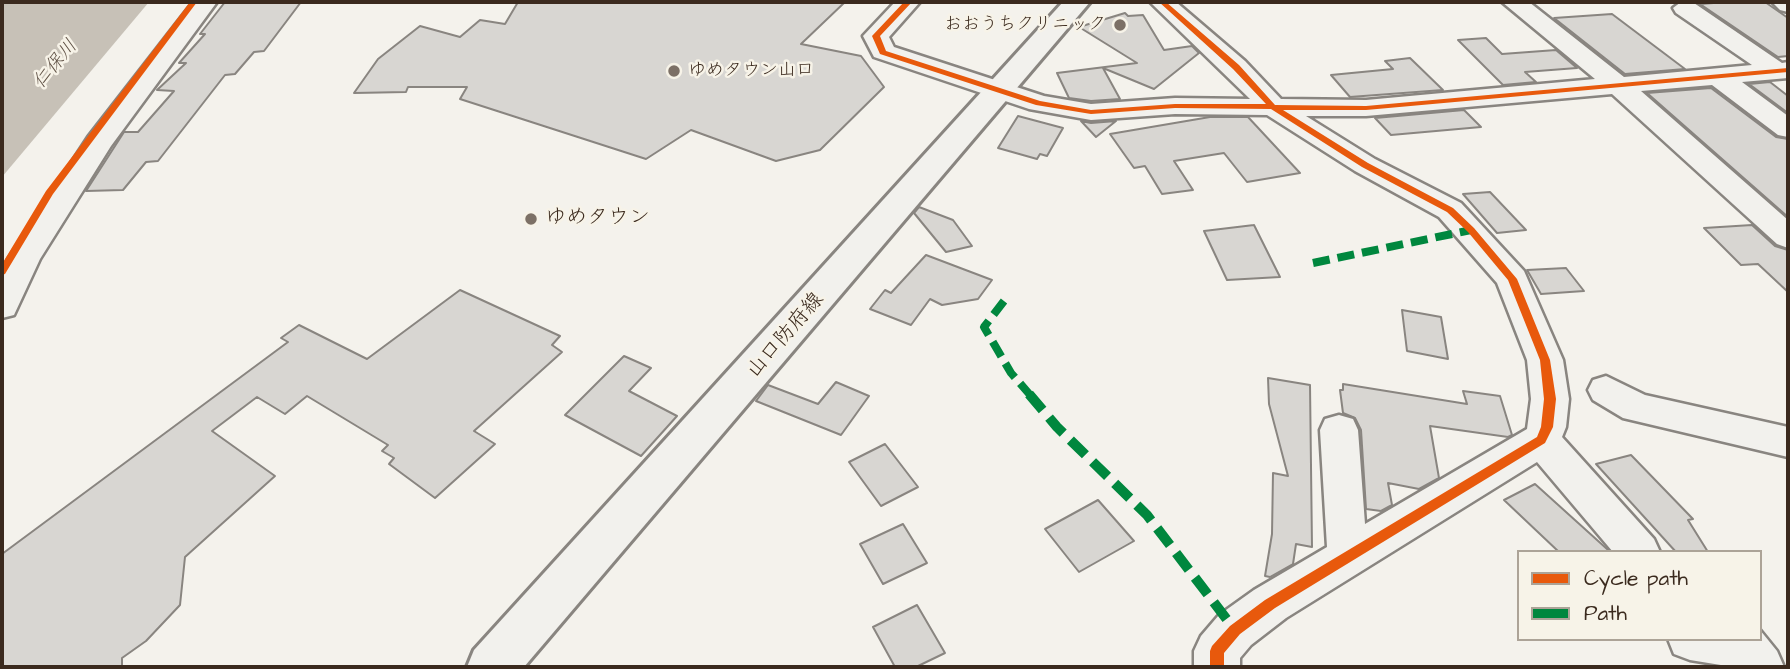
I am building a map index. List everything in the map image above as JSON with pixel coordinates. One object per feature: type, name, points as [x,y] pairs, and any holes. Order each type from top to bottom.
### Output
[{"type":"main road","name":"山口防府線","points":[[508,662],[1077,2]]},
{"type":"street","points":[[2,306],[24,259],[99,143],[205,2]]},
{"type":"street","points":[[908,2],[876,36],[883,52],[1040,103],[1091,112],[1175,106],[1324,110],[1366,108],[1783,71]]},
{"type":"street","points":[[1162,2],[1236,67],[1273,107],[1366,165],[1450,210],[1481,241],[1512,279],[1545,360],[1550,399],[1541,440],[1270,604],[1235,630],[1217,651],[1217,667]]},
{"type":"street","points":[[1514,2],[1617,84],[1788,237]]},
{"type":"street","points":[[1784,2],[1788,5]]},
{"type":"street","points":[[1685,8],[1783,71]]},
{"type":"street","points":[[1720,78],[1788,129]]},
{"type":"street","points":[[1606,390],[1636,408],[1788,442]]},
{"type":"street","points":[[1339,430],[1346,544],[1353,554]]},
{"type":"street","points":[[1541,440],[1637,550]]},
{"type":"street","points":[[1708,641],[1744,645],[1761,667]]},
{"type":"water","name":"仁保川","points":[[149,2],[2,177],[2,4]]},
{"type":"building","points":[[225,2],[301,2],[264,51],[254,52],[235,74],[225,75],[158,161],[146,162],[123,190],[86,191],[124,132],[138,132],[174,91],[157,90],[186,63],[179,63],[205,34],[200,34]]},
{"type":"building","name":"ゆめタウン山口","points":[[518,2],[845,2],[801,44],[861,56],[884,87],[820,150],[776,161],[691,130],[646,159],[460,99],[467,87],[408,87],[406,92],[354,93],[378,59],[420,26],[460,37],[480,20],[505,24]]},
{"type":"building","points":[[1765,2],[1788,18],[1788,56],[1778,57],[1700,4]]},
{"type":"building","points":[[1125,13],[1128,16],[1143,15],[1164,50],[1192,46],[1199,53],[1154,89],[1103,68],[1120,99],[1091,101],[1069,98],[1057,73],[1137,63],[1079,27]]},
{"type":"building","points":[[1612,14],[1685,69],[1625,74],[1554,18]]},
{"type":"building","points":[[1486,38],[1502,54],[1556,50],[1577,68],[1525,72],[1536,82],[1503,85],[1458,40]]},
{"type":"building","points":[[1410,58],[1443,90],[1350,97],[1331,75],[1393,69],[1385,61]]},
{"type":"building","points":[[1770,82],[1788,96],[1788,113],[1749,84]]},
{"type":"building","points":[[1711,88],[1776,137],[1788,139],[1788,217],[1647,93]]},
{"type":"building","points":[[1464,110],[1481,127],[1391,135],[1375,118]]},
{"type":"building","points":[[1018,116],[1063,128],[1047,156],[1040,154],[1037,159],[998,148]]},
{"type":"building","points":[[1210,117],[1248,117],[1300,173],[1247,182],[1224,153],[1174,161],[1193,190],[1162,194],[1145,166],[1134,168],[1110,134]]},
{"type":"building","points":[[1081,121],[1091,123],[1116,121],[1096,137]]},
{"type":"building","points":[[1490,192],[1526,230],[1497,233],[1463,194]]},
{"type":"building","points":[[919,207],[953,220],[972,246],[946,252],[914,213]]},
{"type":"building","points":[[1254,225],[1280,277],[1227,280],[1204,231]]},
{"type":"building","points":[[1752,225],[1775,246],[1788,250],[1788,292],[1758,264],[1741,265],[1704,228]]},
{"type":"building","points":[[926,255],[992,280],[978,299],[942,305],[930,299],[911,325],[870,309],[885,290],[891,293]]},
{"type":"building","points":[[1566,268],[1584,291],[1541,294],[1527,270]]},
{"type":"building","points":[[460,290],[560,336],[552,345],[562,352],[474,431],[495,444],[435,498],[389,464],[394,458],[382,451],[388,445],[307,396],[285,414],[257,397],[212,431],[275,476],[185,557],[180,605],[146,641],[122,658],[122,667],[2,667],[2,554],[288,342],[281,338],[299,325],[367,359]]},
{"type":"building","points":[[1402,310],[1441,317],[1448,359],[1407,351]]},
{"type":"building","points":[[624,356],[651,368],[629,391],[677,416],[641,456],[565,415]]},
{"type":"building","points":[[1268,378],[1310,385],[1312,547],[1296,544],[1293,564],[1270,577],[1265,576],[1272,534],[1273,473],[1288,476],[1269,404]]},
{"type":"building","points":[[836,382],[869,396],[841,435],[756,401],[768,385],[818,404]]},
{"type":"building","points":[[1343,384],[1467,404],[1463,391],[1500,396],[1512,435],[1508,437],[1430,426],[1439,478],[1419,489],[1388,483],[1392,505],[1381,511],[1366,509],[1361,430],[1355,418],[1343,413],[1340,390],[1343,390]]},
{"type":"building","points":[[885,444],[918,487],[881,506],[849,462]]},
{"type":"building","points":[[1631,455],[1693,519],[1688,520],[1707,550],[1674,550],[1596,464]]},
{"type":"building","points":[[1535,484],[1608,550],[1557,550],[1504,500]]},
{"type":"building","points":[[1098,500],[1134,541],[1079,572],[1045,529]]},
{"type":"building","points":[[903,524],[927,563],[883,584],[860,544]]},
{"type":"building","points":[[917,605],[945,653],[916,667],[895,667],[873,627]]},
{"type":"marked path","points":[[1313,263],[1471,230]]},
{"type":"marked path","points":[[1004,301],[984,327],[1011,373],[1057,427],[1147,515],[1235,630]]},
{"type":"cycle path","points":[[2,272],[49,193],[193,2]]},
{"type":"cycle path","points":[[908,2],[876,36],[883,52],[1039,103],[1091,112],[1175,106],[1366,108],[1788,70]]},
{"type":"cycle path","points":[[1162,2],[1236,67],[1273,107],[1365,165],[1450,210],[1471,230],[1512,279],[1545,360],[1550,399],[1547,427],[1541,440],[1270,604],[1235,630],[1217,651],[1217,667]]},
{"type":"place","name":"おおうちクリニック","points":[[1120,25]]},
{"type":"place","name":"ゆめタウン山口","points":[[674,71]]},
{"type":"place","name":"ゆめタウン","points":[[531,219]]}]
